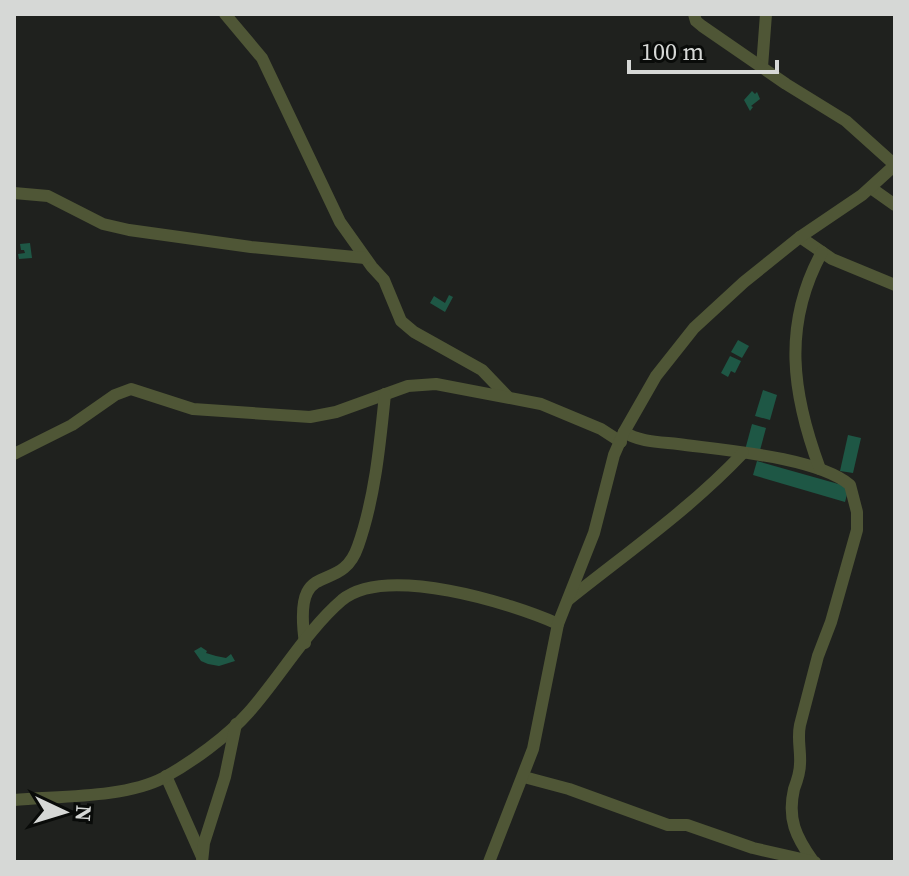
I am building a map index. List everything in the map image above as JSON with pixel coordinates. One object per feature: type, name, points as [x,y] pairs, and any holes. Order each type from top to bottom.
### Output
[{"type":"street","points":[[225,14],[262,58],[340,222],[384,280],[401,321],[414,332],[482,370],[507,396]]},
{"type":"street","points":[[489,862],[524,777],[539,726],[558,624],[594,533],[614,455],[656,376],[694,328],[744,282],[800,237],[871,188],[895,165],[846,121],[702,26],[694,14]]},
{"type":"street","points":[[762,67],[766,14]]},
{"type":"street","points":[[871,188],[895,205]]},
{"type":"street","points":[[14,193],[58,199],[103,224],[129,230],[251,247],[365,258]]},
{"type":"street","points":[[800,237],[832,259],[895,285]]},
{"type":"street","points":[[820,469],[797,395],[796,363],[797,330],[805,288],[822,252]]},
{"type":"street","points":[[14,454],[72,425],[115,395],[131,389],[193,409],[310,417],[336,412],[408,386],[436,384],[541,404],[622,437],[743,453],[820,469],[842,478],[850,485],[857,512],[857,530],[818,656],[798,735],[801,761],[790,806],[792,824],[799,842],[814,862]]},
{"type":"street","points":[[305,643],[301,616],[305,593],[317,581],[341,570],[353,558],[358,547],[372,489],[385,394]]},
{"type":"street","points":[[568,601],[701,495],[743,453]]},
{"type":"street","points":[[14,800],[115,792],[146,786],[166,776],[248,714],[343,599],[369,589],[403,584],[467,595],[529,611],[558,624]]},
{"type":"street","points":[[202,859],[236,724]]},
{"type":"street","points":[[166,776],[202,859]]},
{"type":"street","points":[[524,777],[569,789],[668,825],[687,825],[753,848],[814,862]]},
{"type":"building","points":[[752,91],[757,92],[760,99],[751,106],[750,111],[744,100]]},
{"type":"building","points":[[30,243],[32,258],[19,259],[18,254],[25,253],[20,244]]},
{"type":"building","points":[[449,295],[453,297],[445,312],[430,303],[434,296],[445,303]]},
{"type":"building","points":[[738,340],[749,346],[742,358],[731,352]]},
{"type":"building","points":[[730,356],[741,361],[735,373],[731,371],[728,377],[721,373]]},
{"type":"building","points":[[763,390],[777,395],[770,420],[755,416]]},
{"type":"building","points":[[752,424],[766,428],[759,454],[745,450]]},
{"type":"building","points":[[848,435],[861,438],[853,473],[840,471]]},
{"type":"building","points":[[757,461],[849,487],[845,502],[753,475]]},
{"type":"building","points":[[201,647],[206,653],[216,656],[226,658],[231,654],[235,661],[219,666],[208,664],[201,661],[194,651]]}]
